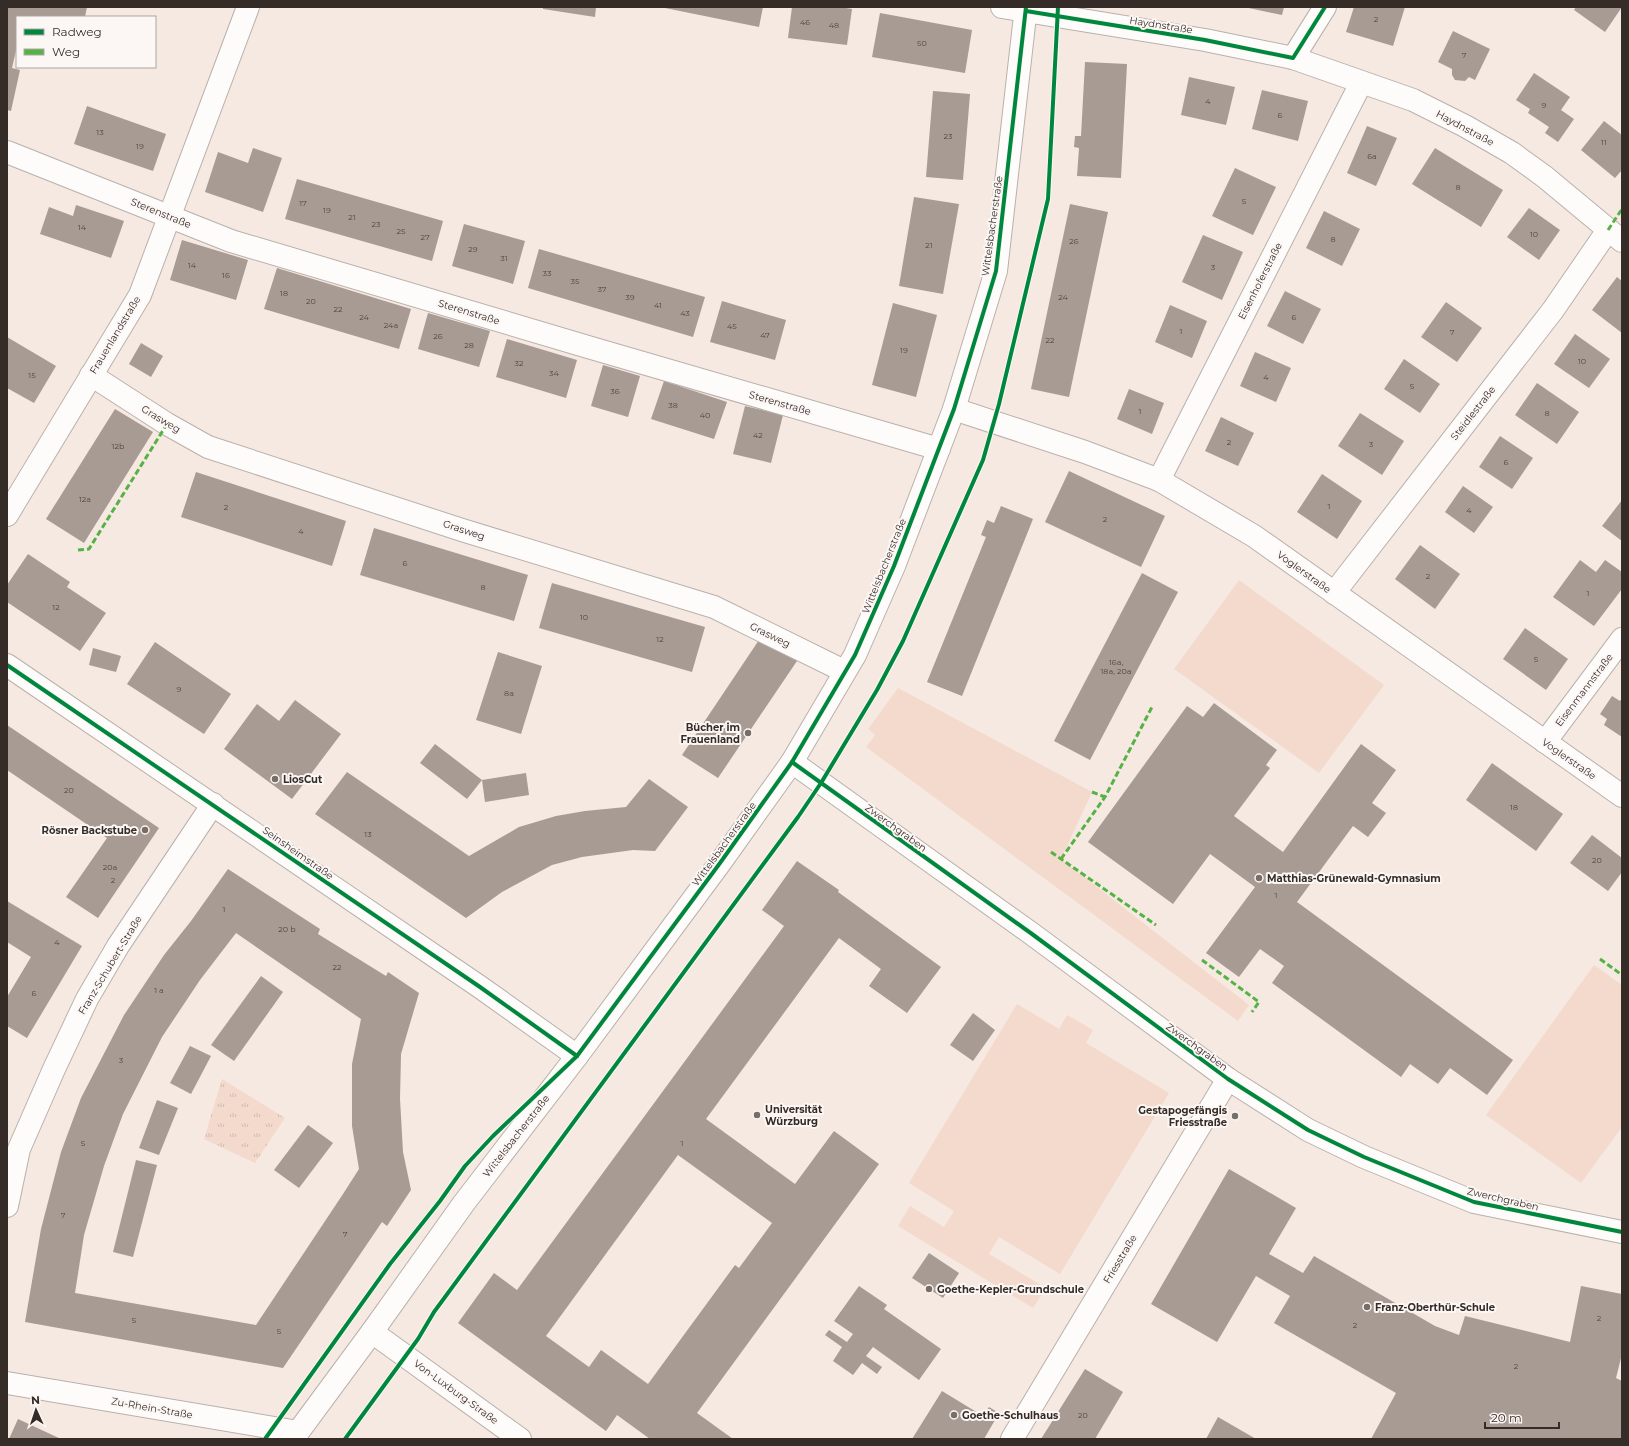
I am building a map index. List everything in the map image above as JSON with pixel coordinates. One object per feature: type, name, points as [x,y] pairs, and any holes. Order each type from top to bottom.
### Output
[{"type":"street","name":"Frauenlandstraße","points":[[7,515],[140,295],[248,7]]},
{"type":"street","name":"Haydnstraße","points":[[1002,7],[1026,9],[1205,40],[1293,58],[1413,100],[1465,126],[1512,153],[1545,177],[1615,235]]},
{"type":"street","points":[[1293,58],[1325,7]]},
{"type":"street","name":"Wittelsbacherstraße","points":[[295,1436],[372,1332],[464,1203],[577,1056],[720,863],[792,762],[855,655],[894,566],[954,409],[996,271],[1026,9]]},
{"type":"street","name":"Eisenhoferstraße","points":[[1159,480],[1361,83]]},
{"type":"street","name":"Sterenstraße","points":[[7,152],[239,243],[580,345],[939,449]]},
{"type":"street","name":"Steidlestraße","points":[[1334,593],[1553,310],[1615,235]]},
{"type":"street","name":"Grasweg","points":[[91,375],[167,424],[208,446],[462,530],[714,607],[844,672]]},
{"type":"street","name":"Voglerstraße","points":[[954,409],[1085,452],[1159,480],[1254,536],[1622,796]]},
{"type":"street","name":"Eisenmannstraße","points":[[1546,742],[1622,639]]},
{"type":"street","name":"Seinsheimstraße","points":[[7,665],[480,987],[577,1056]]},
{"type":"street","name":"Zwerchgraben","points":[[792,762],[1032,934],[1228,1079],[1308,1130],[1364,1157],[1474,1202],[1622,1232]]},
{"type":"street","name":"Franz-Schubert-Straße","points":[[7,1206],[19,1149],[87,999],[118,946],[213,804]]},
{"type":"street","name":"Friesstraße","points":[[1012,1439],[1228,1079]]},
{"type":"street","name":"Von-Luxburg-Straße","points":[[372,1332],[520,1439]]},
{"type":"street","name":"Zu-Rhein-Straße","points":[[7,1383],[295,1436]]},
{"type":"green space","points":[[1239,580],[1384,685],[1319,773],[1174,669]]},
{"type":"green space","points":[[898,688],[1092,792],[1061,859],[1249,1005],[1238,1021],[866,747],[875,735],[868,729]]},
{"type":"green space","points":[[1594,965],[1622,985],[1622,1127],[1581,1183],[1486,1115]]},
{"type":"green space","points":[[1017,1004],[1059,1029],[1067,1015],[1093,1030],[1086,1043],[1169,1093],[1060,1274],[999,1237],[989,1254],[1046,1288],[1033,1308],[898,1226],[910,1206],[944,1227],[954,1211],[909,1183]]},
{"type":"green space","points":[[222,1079],[285,1118],[255,1163],[204,1139]]},
{"type":"building","points":[[7,7],[87,7],[85,16],[16,16],[16,50],[12,68],[20,70],[11,111],[7,110]]},
{"type":"building","points":[[543,7],[596,7],[595,17],[543,9]]},
{"type":"building","points":[[660,7],[763,7],[759,27]]},
{"type":"building","points":[[792,7],[840,7],[852,9],[847,45],[788,38]]},
{"type":"building","points":[[1244,7],[1284,7],[1282,15]]},
{"type":"building","points":[[1354,7],[1405,7],[1393,46],[1346,32]]},
{"type":"building","points":[[1576,7],[1622,7],[1605,32],[1574,10]]},
{"type":"building","points":[[880,13],[972,30],[965,73],[872,57]]},
{"type":"building","points":[[1453,31],[1490,49],[1475,80],[1469,77],[1465,81],[1455,80],[1452,75],[1452,69],[1438,62]]},
{"type":"building","points":[[1085,62],[1127,64],[1121,178],[1077,176],[1079,148],[1074,147],[1075,136],[1081,136]]},
{"type":"building","points":[[1534,73],[1570,97],[1561,110],[1574,119],[1558,142],[1545,133],[1549,127],[1528,113],[1530,109],[1516,100]]},
{"type":"building","points":[[1189,77],[1235,87],[1226,125],[1181,115]]},
{"type":"building","points":[[1262,90],[1308,101],[1298,141],[1252,129]]},
{"type":"building","points":[[933,91],[970,94],[963,180],[926,177]]},
{"type":"building","points":[[87,106],[166,134],[153,171],[74,144]]},
{"type":"building","points":[[1604,121],[1622,135],[1622,170],[1615,178],[1581,150]]},
{"type":"building","points":[[1367,126],[1397,138],[1376,186],[1347,173]]},
{"type":"building","points":[[253,148],[282,158],[263,212],[205,192],[218,152],[248,163]]},
{"type":"building","points":[[1435,148],[1503,190],[1481,227],[1412,184]]},
{"type":"building","points":[[1235,168],[1276,187],[1253,235],[1212,216]]},
{"type":"building","points":[[297,179],[443,221],[432,261],[285,219]]},
{"type":"building","points":[[914,197],[959,204],[943,294],[899,286]]},
{"type":"building","points":[[1070,204],[1108,212],[1069,397],[1031,389]]},
{"type":"building","points":[[76,205],[124,221],[111,258],[40,234],[49,207],[73,216]]},
{"type":"building","points":[[1529,208],[1560,230],[1539,260],[1507,237]]},
{"type":"building","points":[[1324,211],[1360,229],[1342,266],[1306,248]]},
{"type":"building","points":[[464,224],[525,241],[513,284],[452,266]]},
{"type":"building","points":[[1203,235],[1243,252],[1222,300],[1182,282]]},
{"type":"building","points":[[182,240],[248,260],[236,300],[170,280]]},
{"type":"building","points":[[539,249],[705,297],[693,337],[528,288]]},
{"type":"building","points":[[277,268],[411,309],[399,349],[264,309]]},
{"type":"building","points":[[1617,277],[1622,281],[1622,333],[1592,310]]},
{"type":"building","points":[[1285,291],[1321,309],[1303,344],[1267,326]]},
{"type":"building","points":[[722,301],[786,320],[775,360],[710,342]]},
{"type":"building","points":[[1446,302],[1482,328],[1457,362],[1421,337]]},
{"type":"building","points":[[893,303],[937,315],[916,397],[872,385]]},
{"type":"building","points":[[1170,305],[1207,321],[1192,358],[1155,342]]},
{"type":"building","points":[[428,313],[490,331],[479,367],[418,349]]},
{"type":"building","points":[[1575,334],[1610,359],[1589,388],[1554,364]]},
{"type":"building","points":[[7,337],[56,366],[34,403],[7,388]]},
{"type":"building","points":[[507,339],[577,360],[566,398],[496,377]]},
{"type":"building","points":[[141,343],[163,356],[151,377],[129,364]]},
{"type":"building","points":[[1255,352],[1291,368],[1276,402],[1240,386]]},
{"type":"building","points":[[1404,359],[1440,384],[1420,413],[1384,389]]},
{"type":"building","points":[[603,365],[640,376],[628,417],[591,406]]},
{"type":"building","points":[[664,381],[727,402],[714,439],[651,419]]},
{"type":"building","points":[[1537,383],[1579,412],[1557,444],[1515,415]]},
{"type":"building","points":[[1129,389],[1164,403],[1152,434],[1117,419]]},
{"type":"building","points":[[745,406],[783,415],[771,463],[733,454]]},
{"type":"building","points":[[115,409],[153,432],[84,543],[46,519]]},
{"type":"building","points":[[1360,413],[1404,441],[1382,475],[1338,446]]},
{"type":"building","points":[[1221,417],[1254,433],[1238,466],[1205,451]]},
{"type":"building","points":[[1500,436],[1533,458],[1512,489],[1479,467]]},
{"type":"building","points":[[1069,471],[1165,516],[1141,567],[1045,522]]},
{"type":"building","points":[[196,472],[346,521],[332,566],[181,517]]},
{"type":"building","points":[[1322,474],[1362,501],[1337,539],[1297,512]]},
{"type":"building","points":[[1463,486],[1493,507],[1474,533],[1445,512]]},
{"type":"building","points":[[1622,500],[1622,541],[1602,526]]},
{"type":"building","points":[[1001,506],[1033,519],[962,696],[927,682],[986,537],[981,535],[987,520],[994,523]]},
{"type":"building","points":[[374,528],[528,575],[514,621],[360,575]]},
{"type":"building","points":[[1420,545],[1460,574],[1435,609],[1395,579]]},
{"type":"building","points":[[28,554],[70,582],[67,587],[106,613],[80,651],[7,602],[7,585]]},
{"type":"building","points":[[1580,560],[1596,572],[1605,560],[1622,572],[1622,589],[1594,626],[1553,597]]},
{"type":"building","points":[[1142,573],[1178,592],[1090,760],[1054,741]]},
{"type":"building","points":[[552,583],[705,627],[692,672],[539,628]]},
{"type":"building","points":[[1525,628],[1568,659],[1546,690],[1503,659]]},
{"type":"building","points":[[763,634],[799,658],[718,778],[682,755]]},
{"type":"building","points":[[155,642],[231,694],[204,734],[127,684]]},
{"type":"building","points":[[93,648],[121,656],[116,672],[89,665]]},
{"type":"building","points":[[498,652],[542,666],[521,734],[476,720]]},
{"type":"building","points":[[1612,696],[1620,701],[1622,698],[1622,737],[1604,725],[1607,719],[1600,714]]},
{"type":"building","points":[[295,700],[341,734],[292,799],[224,749],[257,704],[279,721]]},
{"type":"building","points":[[1214,703],[1277,750],[1266,765],[1270,768],[1234,816],[1283,852],[1361,744],[1396,770],[1372,803],[1386,813],[1368,837],[1353,826],[1297,902],[1513,1060],[1487,1095],[1450,1068],[1438,1084],[1410,1064],[1401,1077],[1272,983],[1284,966],[1260,949],[1239,977],[1206,953],[1255,887],[1210,854],[1173,904],[1088,842],[1187,706],[1203,717]]},
{"type":"building","points":[[7,725],[159,828],[98,918],[66,897],[107,838],[7,770]]},
{"type":"building","points":[[435,744],[482,780],[467,799],[420,763]]},
{"type":"building","points":[[1492,763],[1563,814],[1536,851],[1466,800]]},
{"type":"building","points":[[347,772],[469,856],[519,827],[556,816],[585,811],[626,807],[649,779],[688,807],[655,851],[633,850],[582,857],[552,865],[502,892],[466,918],[315,814]]},
{"type":"building","points":[[526,773],[529,795],[485,802],[482,780]]},
{"type":"building","points":[[1592,835],[1622,858],[1622,872],[1608,891],[1570,863]]},
{"type":"building","points":[[797,861],[839,890],[838,892],[941,967],[907,1013],[869,986],[881,969],[839,938],[706,1119],[795,1184],[834,1131],[879,1164],[697,1413],[733,1439],[650,1439],[617,1415],[606,1431],[458,1323],[494,1273],[517,1290],[784,926],[762,910]],"holes":[[[678,1155],[772,1223],[739,1268],[735,1265],[648,1384],[601,1350],[589,1367],[546,1336]]]},
{"type":"building","points":[[228,869],[320,929],[318,934],[386,976],[388,972],[419,993],[401,1054],[400,1099],[403,1152],[411,1190],[387,1226],[382,1222],[283,1368],[25,1322],[41,1229],[61,1152],[81,1098],[124,1015],[164,955],[191,921]],"holes":[[[236,933],[361,1019],[352,1064],[352,1126],[359,1169],[256,1325],[75,1293],[84,1235],[104,1166],[123,1114],[162,1037],[200,980]]]},
{"type":"building","points":[[7,901],[82,946],[27,1038],[7,1026],[7,997],[31,957],[7,942]]},
{"type":"building","points":[[261,976],[283,992],[234,1061],[211,1045]]},
{"type":"building","points":[[973,1013],[995,1030],[973,1061],[950,1045]]},
{"type":"building","points":[[190,1046],[211,1056],[191,1094],[170,1083]]},
{"type":"building","points":[[157,1100],[178,1108],[159,1155],[139,1148]]},
{"type":"building","points":[[308,1125],[333,1143],[299,1188],[274,1170]]},
{"type":"building","points":[[136,1160],[157,1165],[133,1257],[113,1252]]},
{"type":"building","points":[[1229,1169],[1296,1208],[1269,1254],[1303,1273],[1314,1256],[1435,1326],[1459,1335],[1465,1316],[1570,1342],[1581,1286],[1622,1294],[1622,1354],[1616,1378],[1622,1381],[1622,1439],[1371,1439],[1396,1393],[1274,1323],[1290,1296],[1256,1276],[1217,1342],[1151,1304]]},
{"type":"building","points":[[929,1253],[959,1273],[943,1298],[912,1278]]},
{"type":"building","points":[[859,1286],[887,1305],[884,1309],[941,1349],[919,1380],[873,1347],[866,1356],[882,1367],[877,1374],[862,1363],[853,1375],[833,1361],[842,1347],[825,1335],[829,1330],[847,1342],[853,1334],[834,1321]]},
{"type":"building","points":[[1085,1369],[1123,1392],[1095,1439],[1041,1439]]},
{"type":"building","name":"Goethe-Schulhaus","points":[[942,1391],[983,1416],[989,1407],[999,1413],[984,1439],[912,1439]]},
{"type":"building","points":[[1218,1417],[1256,1439],[1206,1439]]},
{"type":"building","points":[[18,1419],[61,1439],[9,1439]]},
{"type":"marked path","points":[[1608,230],[1622,209]]},
{"type":"marked path","points":[[78,550],[89,549],[167,424]]},
{"type":"marked path","points":[[1061,859],[1105,797],[1152,707]]},
{"type":"marked path","points":[[1092,792],[1105,797]]},
{"type":"marked path","points":[[1051,852],[1156,925]]},
{"type":"marked path","points":[[1600,959],[1622,975]]},
{"type":"marked path","points":[[1202,960],[1259,1002],[1252,1012]]},
{"type":"cycle path","points":[[265,1439],[390,1264],[440,1201],[465,1166],[493,1136],[577,1056],[720,863],[792,762],[855,655],[894,566],[954,409],[996,271],[1026,7]]},
{"type":"cycle path","points":[[345,1439],[418,1339],[434,1312],[798,817],[821,783],[877,690],[903,641],[983,460],[999,404],[1048,199],[1058,7]]},
{"type":"cycle path","points":[[1026,11],[1205,40],[1293,58],[1325,7]]},
{"type":"cycle path","points":[[7,665],[480,987],[577,1056]]},
{"type":"cycle path","points":[[792,762],[1032,934],[1228,1079],[1308,1130],[1364,1157],[1474,1202],[1622,1232]]},
{"type":"place","name":"Bücher im Frauenland","points":[[748,733]]},
{"type":"place","name":"LiosCut","points":[[275,779]]},
{"type":"place","name":"Rösner Backstube","points":[[145,830]]},
{"type":"place","name":"Matthias-Grünewald-Gymnasium","points":[[1259,878]]},
{"type":"place","name":"Universität Würzburg","points":[[757,1115]]},
{"type":"place","name":"Gestapogefängis Friesstraße","points":[[1235,1116]]},
{"type":"place","name":"Goethe-Kepler-Grundschule","points":[[929,1289]]},
{"type":"place","name":"Franz-Oberthür-Schule","points":[[1367,1307]]},
{"type":"place","name":"Goethe-Schulhaus","points":[[954,1415]]}]
